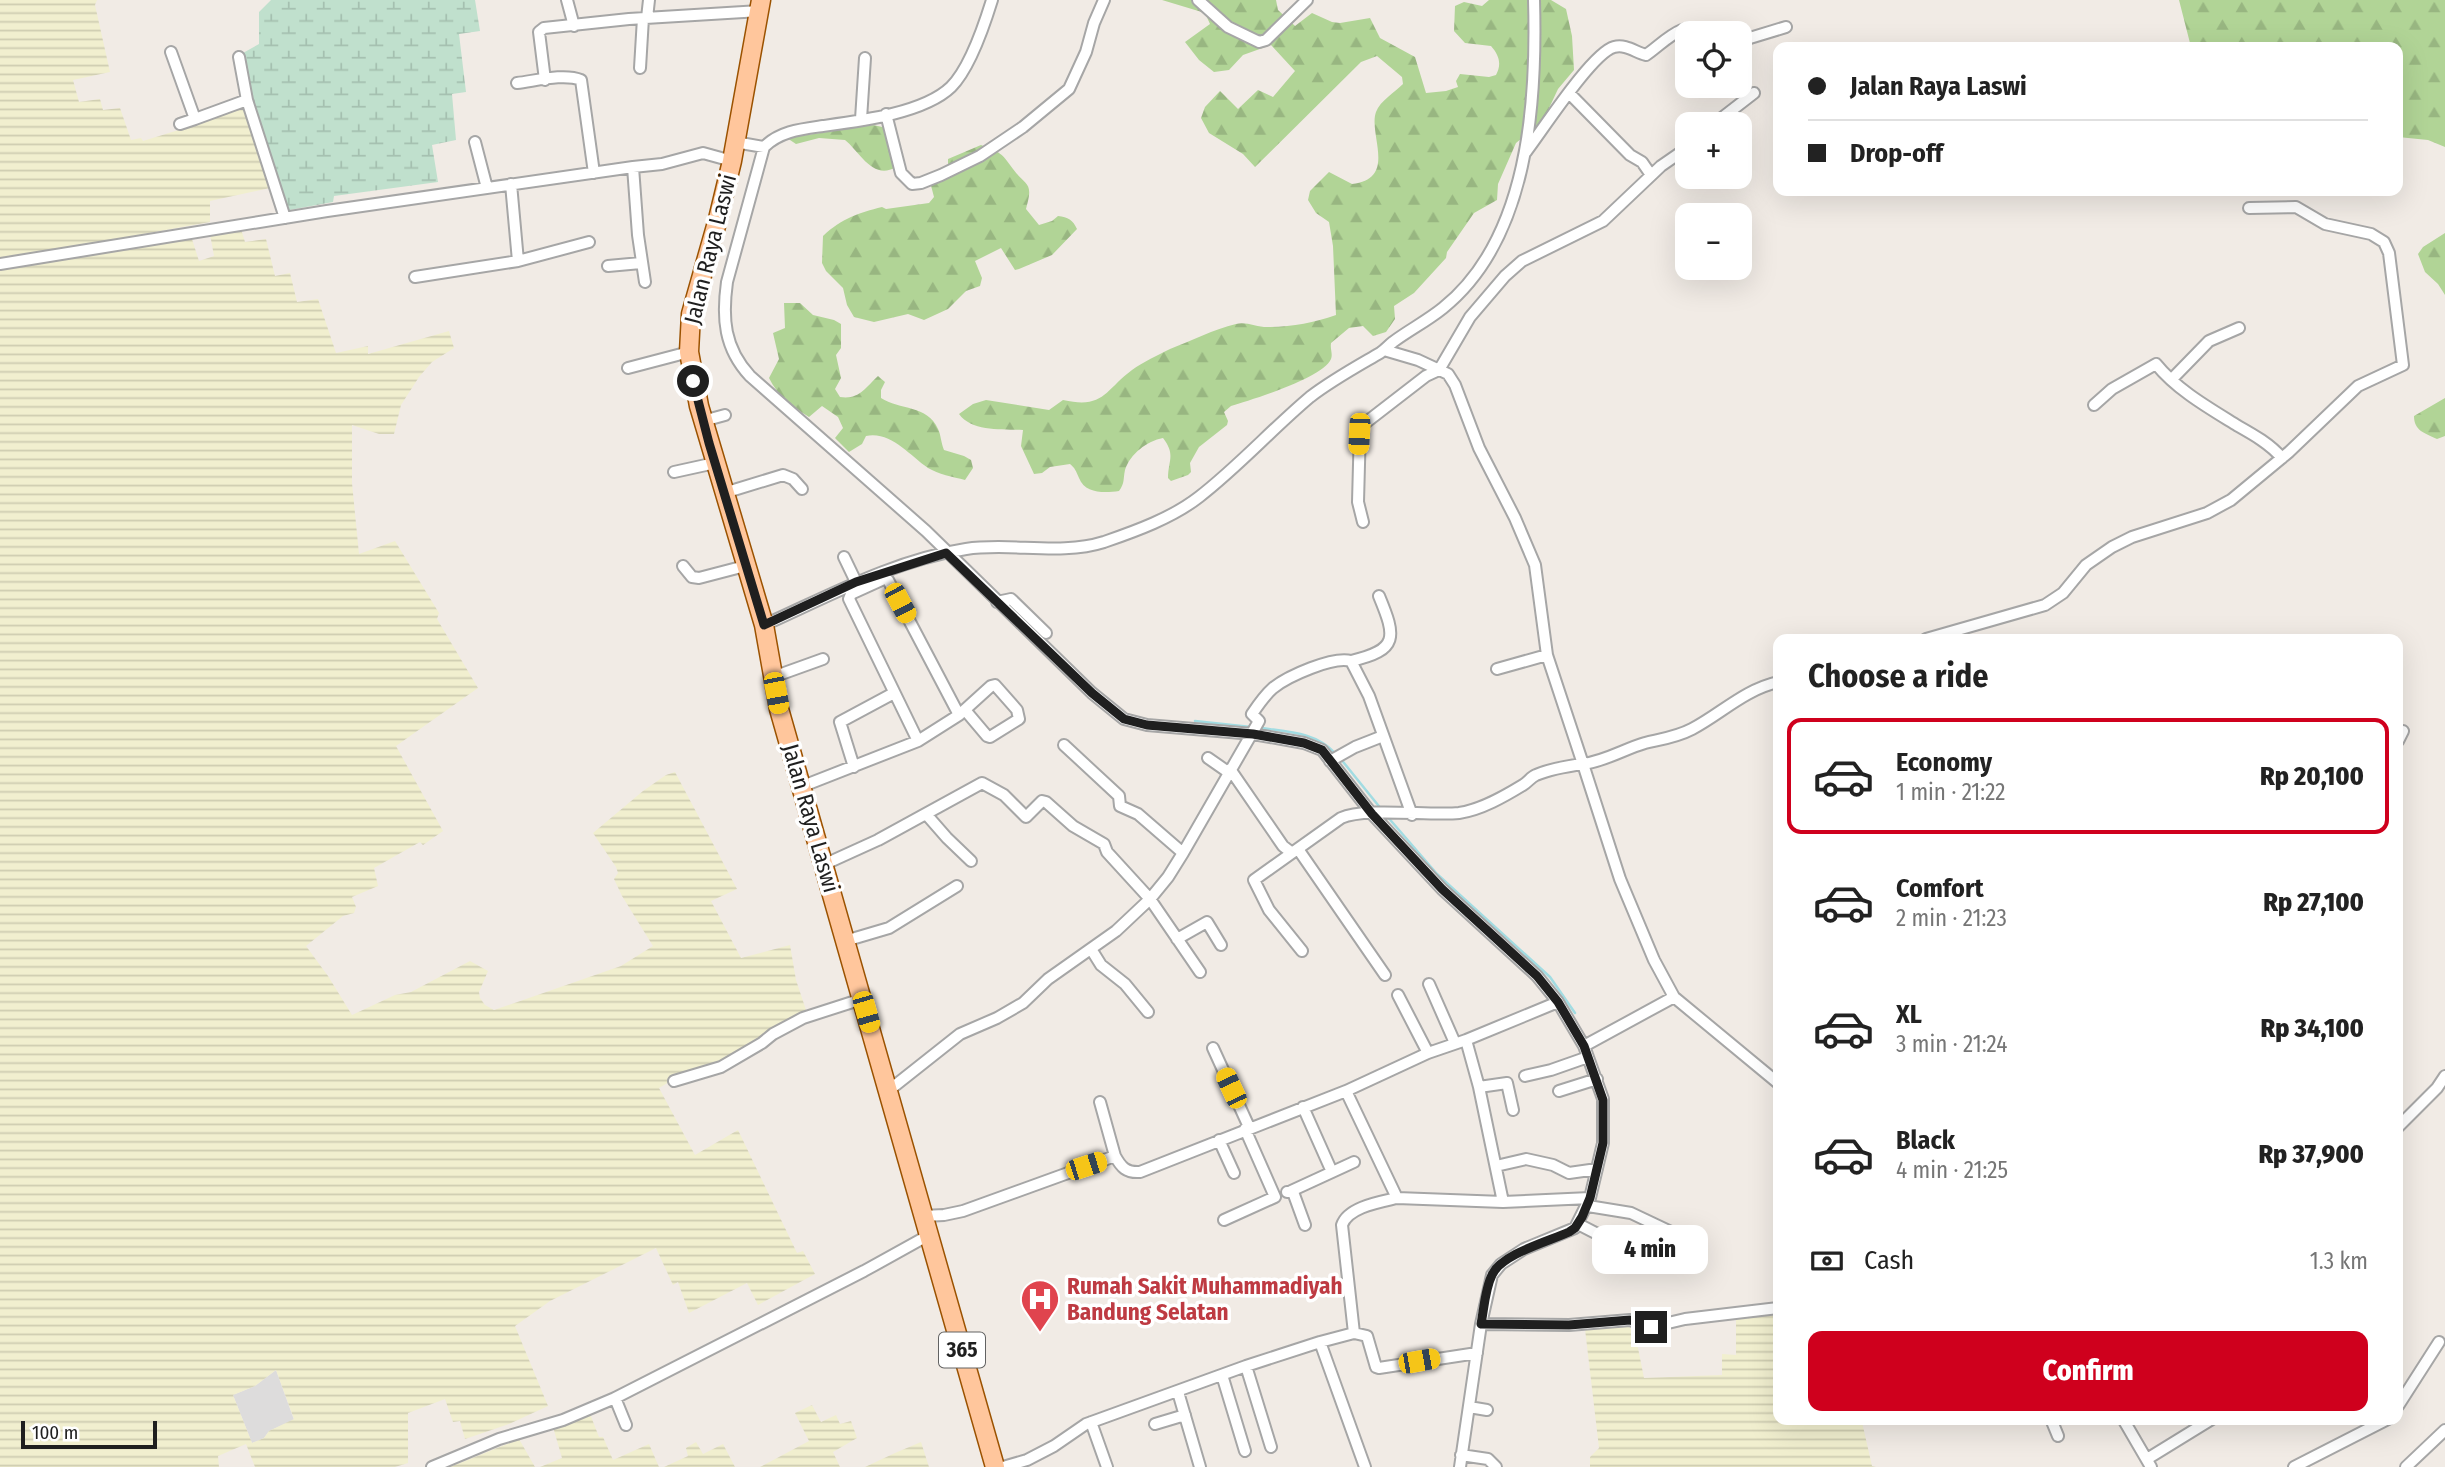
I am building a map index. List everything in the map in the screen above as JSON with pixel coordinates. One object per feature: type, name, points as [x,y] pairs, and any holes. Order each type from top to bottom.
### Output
[{"type":"main road","name":"Jalan Raya Laswi","points":[[760,5],[732,161],[693,304],[689,352],[693,381],[764,625],[779,709],[995,1467]]},
{"type":"street","points":[[567,0],[574,26]]},
{"type":"street","points":[[640,68],[649,0]]},
{"type":"street","points":[[992,0],[978,39],[953,85],[932,99],[886,114],[784,134],[764,147],[727,282],[725,321],[730,348],[743,369],[926,531],[1092,693],[1124,719],[1147,725],[1253,734],[1315,746],[1336,757],[1372,814],[1463,910],[1537,976],[1558,1002],[1588,1047],[1603,1100],[1604,1128],[1591,1204],[1578,1224],[1566,1233],[1524,1249],[1497,1268],[1492,1275],[1487,1324],[1477,1353],[1476,1408],[1461,1461],[1489,1459],[1496,1467]]},
{"type":"street","points":[[886,114],[901,173],[912,184],[921,183],[980,156],[1023,127],[1069,89],[1077,75],[1104,0]]},
{"type":"street","points":[[1198,0],[1228,27],[1259,43],[1266,40],[1307,0]]},
{"type":"street","points":[[764,625],[856,582],[946,553],[1092,545],[1166,517],[1198,498],[1310,398],[1334,380],[1384,351],[1454,298],[1485,262],[1506,221],[1523,155],[1534,86],[1534,0]]},
{"type":"street","points":[[545,79],[539,31],[548,27],[760,5]]},
{"type":"street","points":[[1752,37],[1786,27]]},
{"type":"street","points":[[1523,155],[1602,54],[1611,48],[1623,46],[1646,55],[1662,40],[1675,34]]},
{"type":"street","points":[[171,52],[195,119]]},
{"type":"street","points":[[239,57],[247,100],[285,218]]},
{"type":"street","points":[[861,119],[865,58]]},
{"type":"street","points":[[517,83],[566,78],[581,80],[594,173]]},
{"type":"street","points":[[1569,93],[1630,155],[1642,162],[1651,175]]},
{"type":"street","points":[[1729,112],[1754,93]]},
{"type":"street","points":[[180,124],[247,100]]},
{"type":"street","points":[[475,142],[487,188]]},
{"type":"street","points":[[735,142],[764,147]]},
{"type":"street","points":[[0,264],[285,218],[662,164],[703,153],[732,161]]},
{"type":"street","points":[[1363,522],[1358,502],[1360,427],[1426,376],[1438,370],[1470,317],[1505,276],[1522,261],[1603,221],[1675,156]]},
{"type":"street","points":[[633,167],[645,282]]},
{"type":"street","points":[[511,184],[518,261]]},
{"type":"street","points":[[1944,634],[2046,605],[2063,593],[2086,565],[2112,547],[2132,537],[2207,513],[2231,500],[2282,458],[2358,386],[2403,365],[2389,253],[2384,242],[2371,234],[2325,224],[2296,208],[2249,208]]},
{"type":"street","points":[[415,277],[518,261],[589,242]]},
{"type":"street","points":[[608,266],[641,263]]},
{"type":"street","points":[[2172,379],[2209,341],[2239,328]]},
{"type":"street","points":[[1384,351],[1407,355],[1448,374],[1455,385],[1484,458],[1527,541],[1538,582],[1547,655],[1620,879],[1654,960],[1674,997],[1773,1079]]},
{"type":"street","points":[[628,368],[689,352]]},
{"type":"street","points":[[2094,405],[2112,388],[2155,363],[2168,378],[2200,402],[2265,443],[2282,458]]},
{"type":"street","points":[[703,421],[724,415]]},
{"type":"street","points":[[674,472],[715,463]]},
{"type":"street","points":[[724,493],[783,475],[790,477],[802,489]]},
{"type":"street","points":[[844,557],[856,582]]},
{"type":"street","points":[[683,566],[692,577],[699,579],[745,566]]},
{"type":"street","points":[[803,786],[918,741],[962,712],[995,685],[1017,710],[1018,719],[990,737],[962,712],[888,580],[884,579],[851,594],[849,599],[918,741]]},
{"type":"street","points":[[888,1091],[960,1034],[1023,1003],[1048,979],[1116,931],[1150,899],[1183,853],[1253,734],[1259,721],[1252,714],[1275,687],[1327,661],[1343,658],[1351,661],[1372,656],[1389,643],[1392,638],[1389,620],[1379,596]]},
{"type":"street","points":[[998,602],[1011,599],[1046,633]]},
{"type":"street","points":[[1009,612],[1023,610]]},
{"type":"street","points":[[1497,669],[1547,655]]},
{"type":"street","points":[[773,677],[823,659]]},
{"type":"street","points":[[1351,661],[1369,696],[1412,815]]},
{"type":"street","points":[[1302,951],[1269,910],[1254,882],[1255,878],[1344,817],[1458,813],[1474,809],[1520,787],[1538,774],[1605,759],[1645,744],[1673,738],[1693,729],[1735,700],[1773,683]]},
{"type":"street","points":[[854,767],[840,722],[894,693]]},
{"type":"street","points":[[1336,757],[1383,736]]},
{"type":"street","points":[[1064,745],[1119,796],[1120,806],[1138,814],[1183,853]]},
{"type":"street","points":[[1208,758],[1229,771],[1283,846],[1295,851],[1385,975]]},
{"type":"street","points":[[823,865],[878,840],[982,783],[1004,796],[1026,817],[1042,801],[1046,802],[1073,826],[1104,844],[1107,852],[1150,899],[1200,972]]},
{"type":"street","points":[[926,814],[971,861]]},
{"type":"street","points":[[845,941],[889,928],[957,886]]},
{"type":"street","points":[[1177,939],[1207,922],[1221,945]]},
{"type":"street","points":[[1091,949],[1101,965],[1120,979],[1148,1012]]},
{"type":"street","points":[[1429,984],[1460,1042],[1479,1087],[1503,1202]]},
{"type":"street","points":[[1398,995],[1428,1053]]},
{"type":"street","points":[[1525,1076],[1551,1070],[1674,997]]},
{"type":"street","points":[[674,1081],[721,1067],[803,1018],[862,999]]},
{"type":"street","points":[[1100,1102],[1115,1156],[1122,1168],[1140,1172],[1346,1091],[1428,1053],[1558,1002]]},
{"type":"street","points":[[1213,1048],[1275,1197]]},
{"type":"street","points":[[2403,1122],[2437,1088],[2445,1076]]},
{"type":"street","points":[[1559,1091],[1597,1079]]},
{"type":"street","points":[[1479,1087],[1507,1083],[1513,1110]]},
{"type":"street","points":[[1346,1091],[1396,1198]]},
{"type":"street","points":[[1303,1107],[1332,1172]]},
{"type":"street","points":[[1219,1140],[1234,1173]]},
{"type":"street","points":[[1496,1166],[1526,1153],[1569,1173],[1597,1170]]},
{"type":"street","points":[[432,1467],[499,1439],[563,1420],[615,1398],[864,1271],[944,1215],[1115,1156]]},
{"type":"street","points":[[1224,1220],[1354,1162]]},
{"type":"street","points":[[1291,1191],[1306,1225]]},
{"type":"street","points":[[1354,1333],[1342,1225],[1349,1215],[1372,1204],[1396,1198],[1591,1204],[1631,1213],[1690,1241]]},
{"type":"street","points":[[1578,1224],[1617,1244]]},
{"type":"street","points":[[1487,1324],[1569,1325],[1630,1320],[1651,1327],[1685,1319],[1773,1309]]},
{"type":"street","points":[[1003,1467],[1027,1460],[1091,1422],[1246,1366],[1354,1333],[1367,1336],[1376,1367],[1379,1368],[1477,1353]]},
{"type":"street","points":[[1320,1342],[1365,1467]]},
{"type":"street","points":[[2403,1398],[2439,1342]]},
{"type":"street","points":[[1246,1366],[1272,1447]]},
{"type":"street","points":[[1222,1375],[1245,1451]]},
{"type":"street","points":[[1178,1392],[1200,1467]]},
{"type":"street","points":[[615,1398],[626,1425]]},
{"type":"street","points":[[1155,1424],[1185,1415]]},
{"type":"street","points":[[1091,1422],[1107,1467]]},
{"type":"street","points":[[2053,1425],[2058,1436]]},
{"type":"street","points":[[2127,1425],[2149,1463],[2203,1425]]},
{"type":"street","points":[[2294,1467],[2374,1425]]},
{"type":"street","points":[[2406,1467],[2445,1430]]},
{"type":"shaded area","points":[[0,0],[97,0],[95,5],[110,72],[73,80],[79,102],[100,99],[103,110],[120,108],[131,140],[141,138],[143,141],[198,124],[200,119],[243,103],[270,188],[210,201],[210,222],[0,260]]},
{"type":"shaded area","points":[[241,229],[245,242],[266,239],[275,276],[290,273],[297,302],[318,299],[336,353],[368,346],[368,354],[449,331],[454,348],[432,362],[419,377],[401,405],[394,434],[379,434],[352,425],[352,483],[359,554],[395,541],[439,613],[437,619],[478,688],[396,746],[443,831],[423,845],[420,842],[374,868],[378,886],[352,897],[356,907],[354,913],[343,916],[306,946],[352,1015],[395,995],[411,992],[470,961],[488,971],[479,992],[485,1005],[494,1010],[621,966],[653,946],[614,879],[618,873],[616,867],[593,833],[643,791],[675,772],[737,889],[711,901],[741,958],[790,945],[796,980],[807,1013],[729,1060],[684,1073],[659,1088],[695,1155],[738,1130],[797,1253],[803,1251],[815,1274],[758,1305],[747,1283],[689,1313],[678,1282],[673,1285],[656,1248],[550,1301],[515,1326],[548,1406],[509,1424],[465,1439],[460,1421],[453,1422],[445,1399],[408,1413],[408,1463],[395,1467],[255,1467],[246,1444],[218,1456],[219,1467],[0,1467],[0,268],[191,236],[199,261],[214,256],[210,234]],"holes":[[[276,1370],[294,1419],[252,1443],[233,1395],[255,1386]]]},
{"type":"shaded area","points":[[1773,1315],[1773,1425],[1863,1425],[1872,1466],[1876,1467],[1590,1467],[1590,1457],[1599,1448],[1585,1329],[1629,1327],[1635,1333],[1644,1378],[1722,1375],[1722,1354],[1736,1355],[1736,1318]]},
{"type":"shaded area","points":[[276,1370],[294,1420],[269,1431],[264,1438],[252,1443],[233,1395],[255,1386]]},
{"type":"shaded area","points":[[812,1405],[821,1422],[836,1415],[840,1424],[851,1421],[857,1438],[833,1452],[840,1467],[760,1467],[809,1441],[795,1413]]},
{"type":"shaded area","points":[[590,1414],[599,1437],[603,1437],[613,1460],[649,1444],[659,1467],[540,1467],[562,1458],[553,1427]]},
{"type":"shaded area","points":[[519,1439],[535,1467],[449,1467],[465,1461]]},
{"type":"shaded area","points":[[696,1442],[703,1454],[723,1444],[735,1467],[664,1467],[688,1456],[686,1448]]},
{"type":"shaded area","points":[[921,1442],[929,1467],[865,1467],[895,1453]]},
{"type":"green space","points":[[271,0],[475,0],[480,31],[459,34],[466,92],[452,94],[456,140],[432,145],[438,182],[334,196],[333,202],[284,211],[250,105],[243,53],[259,44],[259,12]]},
{"type":"green space","points":[[1162,0],[1276,0],[1278,10],[1295,26],[1312,13],[1340,23],[1370,18],[1380,38],[1415,57],[1426,93],[1458,87],[1456,81],[1460,74],[1489,77],[1496,75],[1498,71],[1499,60],[1491,46],[1465,43],[1454,31],[1455,6],[1464,2],[1482,6],[1489,0],[1551,0],[1566,9],[1572,36],[1574,70],[1558,89],[1543,121],[1516,143],[1498,184],[1497,200],[1474,213],[1447,252],[1446,258],[1414,293],[1394,306],[1395,319],[1386,332],[1373,336],[1363,326],[1349,328],[1331,343],[1331,359],[1315,374],[1231,406],[1224,412],[1227,425],[1199,447],[1190,463],[1191,472],[1188,475],[1171,481],[1168,478],[1170,453],[1163,438],[1145,445],[1135,454],[1125,470],[1119,491],[1096,491],[1082,483],[1070,464],[1050,467],[1042,473],[1034,474],[1021,446],[1023,430],[980,427],[959,414],[973,404],[986,400],[1049,410],[1063,400],[1095,400],[1146,361],[1219,329],[1240,323],[1267,327],[1294,325],[1336,315],[1333,246],[1329,222],[1316,213],[1308,200],[1310,191],[1329,172],[1352,184],[1366,180],[1374,174],[1378,165],[1376,112],[1384,100],[1403,84],[1402,77],[1377,56],[1361,62],[1255,167],[1243,154],[1209,133],[1201,118],[1205,107],[1220,91],[1238,109],[1258,90],[1273,97],[1295,71],[1271,45],[1243,55],[1229,70],[1214,72],[1199,60],[1185,42],[1210,24],[1205,13]]},
{"type":"green space","points":[[2179,0],[2445,0],[2445,147],[2428,140],[2403,138],[2403,42],[2190,42]]},
{"type":"green space","points":[[873,125],[887,128],[896,167],[888,170],[874,168],[845,140],[819,138],[796,144],[787,138]]},
{"type":"green space","points":[[981,145],[1003,156],[1027,185],[1029,193],[1026,209],[1039,225],[1058,216],[1070,220],[1077,229],[1052,255],[1019,269],[1015,270],[1001,248],[975,261],[982,278],[980,286],[966,291],[948,309],[924,320],[908,314],[874,322],[854,317],[847,305],[843,288],[822,263],[823,236],[844,220],[882,207],[886,209],[929,203],[934,197],[929,178],[948,170],[948,159]]},
{"type":"green space","points":[[2445,233],[2445,295],[2425,272],[2418,254],[2423,247]]},
{"type":"green space","points":[[784,303],[800,303],[813,315],[841,324],[841,348],[836,355],[841,378],[835,389],[840,397],[857,395],[878,376],[885,382],[881,398],[927,416],[938,429],[944,450],[971,460],[973,468],[965,480],[932,470],[884,437],[866,436],[862,444],[849,452],[835,438],[843,428],[838,417],[822,406],[809,417],[786,400],[769,378],[779,359],[773,333],[785,328]]},
{"type":"green space","points":[[2445,398],[2445,436],[2437,439],[2418,428],[2414,416]]},
{"type":"waterway","points":[[1195,721],[1251,727]]},
{"type":"waterway","points":[[1261,728],[1310,737],[1335,753]]},
{"type":"waterway","points":[[1340,758],[1382,810]]},
{"type":"waterway","points":[[1386,815],[1437,874],[1550,977],[1575,1013]]},
{"type":"place","name":"Rumah Sakit Muhammadiyah Bandung Selatan","points":[[1040,1333]]},
{"type":"route","points":[[693,381],[764,625],[856,582],[946,553],[1092,693],[1124,719],[1147,725],[1253,734],[1304,743],[1322,750],[1372,814],[1442,889],[1537,976],[1558,1002],[1584,1046],[1600,1089],[1603,1100],[1603,1143],[1588,1206],[1575,1228],[1524,1249],[1497,1268],[1492,1275],[1481,1324],[1569,1325],[1630,1320],[1651,1327]]}]
